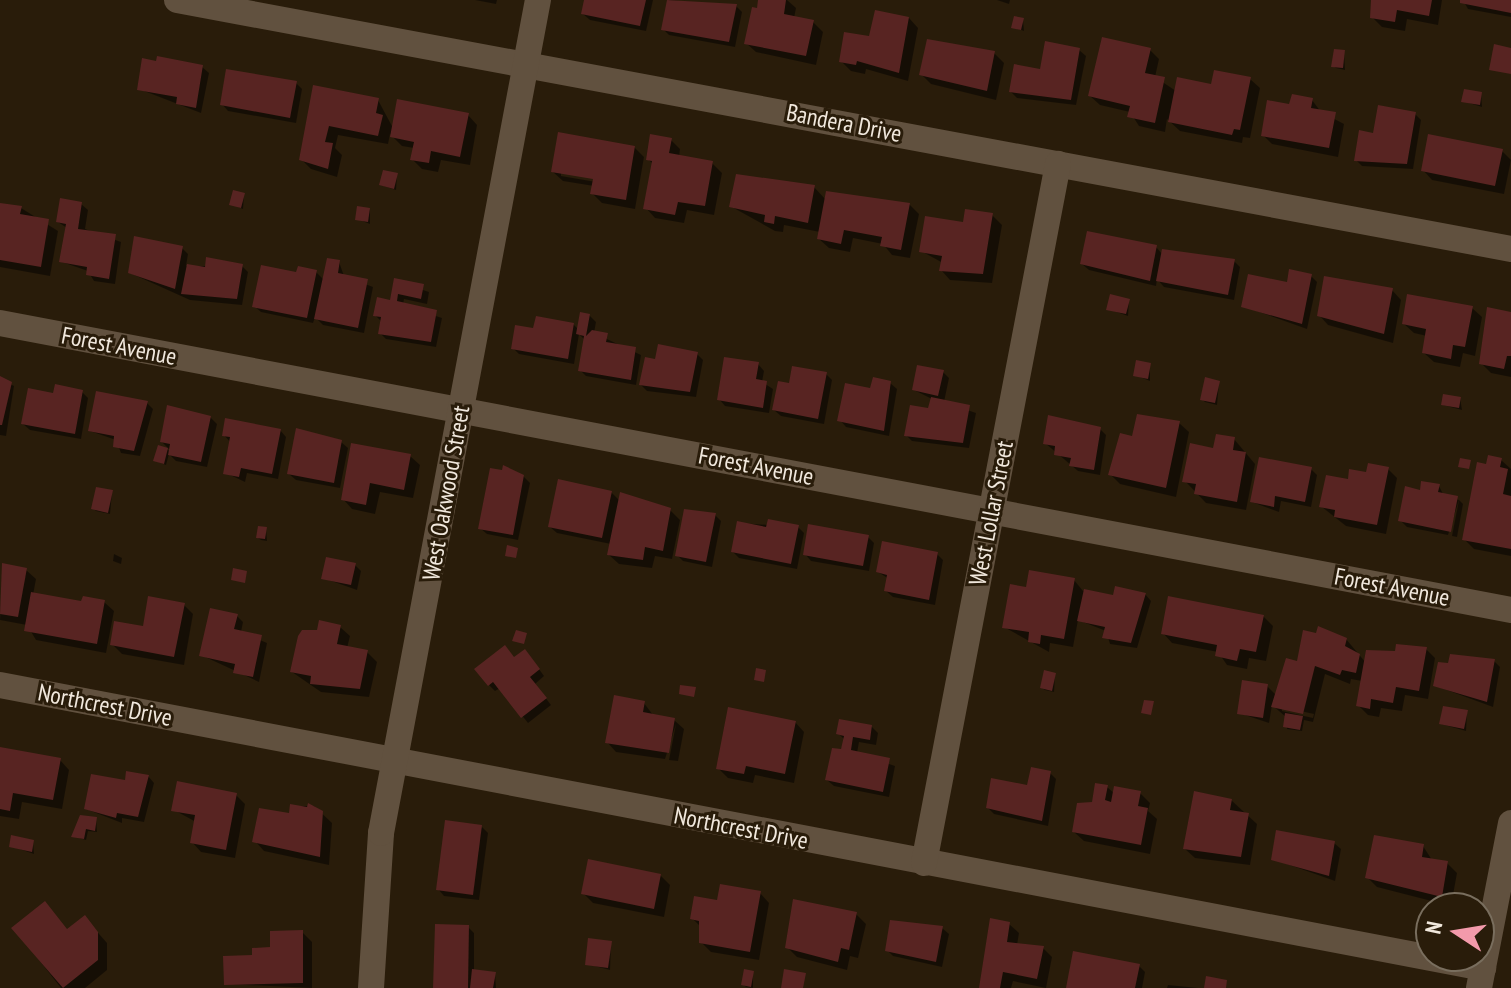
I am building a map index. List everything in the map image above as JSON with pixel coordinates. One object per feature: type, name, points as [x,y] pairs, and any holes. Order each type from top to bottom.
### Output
[{"type":"street","name":"Bandera Drive","points":[[177,0],[1511,249]]},
{"type":"street","name":"West Oakwood Street","points":[[371,988],[381,833],[398,762],[538,0]]},
{"type":"street","name":"West Lollar Street","points":[[924,863],[1058,164]]},
{"type":"street","name":"Forest Avenue","points":[[0,323],[1511,610]]},
{"type":"street","name":"Northcrest Drive","points":[[0,685],[924,863],[1481,978]]},
{"type":"street","points":[[1481,978],[1511,823]]},
{"type":"building","points":[[584,0],[646,0],[640,26],[581,14]]},
{"type":"building","points":[[667,0],[737,4],[729,42],[661,30]]},
{"type":"building","points":[[758,0],[786,0],[784,14],[814,20],[806,56],[744,44],[752,7],[757,8]]},
{"type":"building","points":[[1371,0],[1432,0],[1429,16],[1397,10],[1395,22],[1370,18]]},
{"type":"building","points":[[1460,0],[1511,0],[1511,13],[1460,3]]},
{"type":"building","points":[[875,10],[909,17],[899,73],[857,61],[856,65],[839,62],[844,32],[869,36]]},
{"type":"building","points":[[1014,16],[1024,18],[1021,30],[1011,28]]},
{"type":"building","points":[[1102,37],[1151,48],[1145,73],[1165,77],[1155,123],[1127,117],[1130,106],[1088,96]]},
{"type":"building","points":[[927,39],[995,51],[987,91],[919,75]]},
{"type":"building","points":[[1045,41],[1080,48],[1071,100],[1009,92],[1014,64],[1040,69]]},
{"type":"building","points":[[1494,44],[1511,48],[1511,74],[1489,70]]},
{"type":"building","points":[[1334,49],[1345,50],[1343,68],[1331,67]]},
{"type":"building","points":[[157,56],[203,65],[196,108],[176,104],[177,97],[137,90],[142,58],[156,61]]},
{"type":"building","points":[[226,69],[297,81],[290,118],[220,105]]},
{"type":"building","points":[[1214,70],[1251,77],[1240,130],[1234,129],[1232,135],[1168,122],[1177,77],[1211,84]]},
{"type":"building","points":[[313,85],[379,98],[376,113],[383,115],[378,136],[329,126],[325,142],[333,143],[328,169],[299,160]]},
{"type":"building","points":[[1464,89],[1482,92],[1480,105],[1461,102]]},
{"type":"building","points":[[1292,94],[1313,98],[1311,108],[1336,112],[1329,148],[1261,136],[1267,100],[1289,104]]},
{"type":"building","points":[[397,99],[469,113],[460,157],[431,151],[429,163],[410,160],[414,142],[390,137]]},
{"type":"building","points":[[1378,105],[1416,112],[1407,164],[1354,161],[1359,130],[1373,133]]},
{"type":"building","points":[[558,132],[635,146],[626,200],[590,194],[593,179],[551,172]]},
{"type":"building","points":[[650,134],[672,138],[669,153],[713,161],[705,206],[678,202],[675,215],[643,209],[652,161],[646,160]]},
{"type":"building","points":[[1428,134],[1503,149],[1495,186],[1421,171]]},
{"type":"building","points":[[383,170],[398,173],[394,189],[379,185]]},
{"type":"building","points":[[736,174],[815,185],[808,223],[775,216],[774,224],[764,222],[765,215],[729,207]]},
{"type":"building","points":[[233,190],[245,193],[241,208],[229,205]]},
{"type":"building","points":[[826,191],[910,203],[901,250],[880,246],[882,237],[844,230],[841,244],[817,239]]},
{"type":"building","points":[[60,198],[82,202],[78,229],[116,234],[109,279],[86,275],[87,267],[59,262],[66,224],[56,222]]},
{"type":"building","points":[[0,203],[22,206],[20,214],[49,219],[41,267],[0,260]]},
{"type":"building","points":[[357,206],[370,208],[368,222],[355,220]]},
{"type":"building","points":[[965,209],[993,213],[983,274],[939,271],[942,256],[919,252],[925,216],[963,222]]},
{"type":"building","points":[[1087,231],[1157,245],[1150,281],[1080,264]]},
{"type":"building","points":[[134,236],[183,246],[175,289],[128,273]]},
{"type":"building","points":[[1162,249],[1235,259],[1228,295],[1156,281]]},
{"type":"building","points":[[206,257],[243,264],[237,299],[181,294],[187,264],[205,267]]},
{"type":"building","points":[[327,258],[340,260],[338,273],[368,279],[358,328],[314,319]]},
{"type":"building","points":[[261,265],[296,272],[298,266],[317,270],[307,318],[252,307]]},
{"type":"building","points":[[1289,269],[1312,274],[1302,324],[1241,307],[1248,274],[1287,282]]},
{"type":"building","points":[[1324,276],[1393,288],[1384,334],[1317,316]]},
{"type":"building","points":[[394,278],[424,284],[421,299],[398,294],[397,301],[437,310],[431,342],[378,334],[381,317],[373,316],[377,297],[390,300]]},
{"type":"building","points":[[1110,294],[1130,299],[1126,314],[1106,310]]},
{"type":"building","points":[[1407,294],[1473,306],[1465,347],[1453,345],[1451,359],[1422,353],[1426,329],[1402,324]]},
{"type":"building","points":[[1487,307],[1511,312],[1511,356],[1507,356],[1504,369],[1479,364]]},
{"type":"building","points":[[580,312],[590,314],[586,336],[592,330],[608,333],[606,342],[636,347],[631,380],[578,371],[584,336],[576,334]]},
{"type":"building","points":[[536,316],[574,323],[568,359],[511,349],[515,325],[533,328]]},
{"type":"building","points":[[658,344],[698,352],[690,392],[639,385],[645,357],[655,359]]},
{"type":"building","points":[[724,357],[759,362],[756,379],[767,381],[763,408],[717,400]]},
{"type":"building","points":[[1136,360],[1151,363],[1148,379],[1133,376]]},
{"type":"building","points":[[917,365],[944,370],[938,396],[912,390]]},
{"type":"building","points":[[792,366],[827,372],[818,419],[772,410],[778,381],[789,383]]},
{"type":"building","points":[[0,376],[12,382],[2,425],[0,425]]},
{"type":"building","points":[[873,377],[891,381],[884,431],[837,421],[845,383],[870,388]]},
{"type":"building","points":[[1205,377],[1220,381],[1215,403],[1200,400]]},
{"type":"building","points":[[55,384],[83,390],[75,434],[21,424],[28,388],[53,393]]},
{"type":"building","points":[[96,391],[148,401],[134,451],[113,447],[114,436],[88,431]]},
{"type":"building","points":[[1443,394],[1461,397],[1459,408],[1441,405]]},
{"type":"building","points":[[931,397],[970,405],[963,443],[904,436],[910,405],[928,408]]},
{"type":"building","points":[[167,405],[211,416],[201,462],[168,455],[170,444],[160,442]]},
{"type":"building","points":[[1137,414],[1180,421],[1166,488],[1108,475],[1120,433],[1132,436]]},
{"type":"building","points":[[1048,415],[1101,427],[1094,470],[1069,466],[1071,458],[1054,455],[1055,446],[1043,444]]},
{"type":"building","points":[[225,418],[281,429],[272,474],[241,468],[239,477],[223,474],[230,437],[222,436]]},
{"type":"building","points":[[296,428],[342,440],[334,483],[287,474]]},
{"type":"building","points":[[1216,434],[1235,437],[1233,450],[1246,452],[1237,502],[1194,494],[1196,484],[1182,482],[1190,443],[1213,448]]},
{"type":"building","points":[[351,443],[411,454],[404,490],[370,483],[366,505],[341,500]]},
{"type":"building","points":[[158,445],[168,448],[164,464],[153,461]]},
{"type":"building","points":[[1488,455],[1502,458],[1500,467],[1508,469],[1503,494],[1511,496],[1511,549],[1462,540],[1477,462],[1486,464]]},
{"type":"building","points":[[1259,457],[1312,467],[1305,502],[1275,496],[1274,507],[1250,502]]},
{"type":"building","points":[[1460,458],[1471,460],[1469,469],[1458,467]]},
{"type":"building","points":[[1368,463],[1389,467],[1377,525],[1334,517],[1335,510],[1319,507],[1326,475],[1348,479],[1349,469],[1366,472]]},
{"type":"building","points":[[503,465],[524,475],[513,535],[478,529],[490,468],[502,470]]},
{"type":"building","points":[[558,479],[612,491],[602,538],[548,527]]},
{"type":"building","points":[[1421,481],[1440,484],[1438,492],[1458,496],[1451,532],[1398,521],[1405,486],[1420,490]]},
{"type":"building","points":[[96,487],[113,490],[108,513],[91,509]]},
{"type":"building","points":[[620,492],[671,508],[663,551],[645,547],[643,560],[607,555]]},
{"type":"building","points":[[684,509],[716,513],[706,562],[675,556]]},
{"type":"building","points":[[768,519],[799,525],[791,564],[731,552],[737,521],[766,527]]},
{"type":"building","points":[[808,524],[869,535],[863,566],[803,555]]},
{"type":"building","points":[[258,526],[267,527],[265,539],[256,538]]},
{"type":"building","points":[[882,541],[938,552],[929,600],[884,591],[887,575],[876,572]]},
{"type":"building","points":[[507,545],[518,548],[516,558],[505,556]]},
{"type":"building","points":[[326,557],[356,563],[351,585],[321,579]]},
{"type":"building","points":[[2,563],[27,568],[18,617],[0,614]]},
{"type":"building","points":[[233,568],[247,571],[245,583],[231,580]]},
{"type":"building","points":[[1029,570],[1075,578],[1064,639],[1041,635],[1040,644],[1028,642],[1029,632],[1002,628],[1010,584],[1026,587]]},
{"type":"building","points":[[1115,586],[1146,593],[1131,643],[1102,638],[1105,627],[1077,621],[1084,589],[1113,595]]},
{"type":"building","points":[[31,592],[81,601],[83,596],[105,600],[97,644],[24,631]]},
{"type":"building","points":[[148,596],[185,603],[174,657],[110,645],[114,621],[143,626]]},
{"type":"building","points":[[1168,596],[1264,615],[1256,652],[1240,649],[1237,661],[1215,656],[1217,645],[1161,634]]},
{"type":"building","points":[[210,608],[238,614],[234,629],[262,635],[253,677],[233,673],[235,664],[199,656]]},
{"type":"building","points":[[319,620],[341,625],[337,644],[368,650],[360,689],[310,684],[311,676],[290,672],[298,636],[302,630],[317,630]]},
{"type":"building","points":[[1318,626],[1347,638],[1345,646],[1360,654],[1356,673],[1342,670],[1340,675],[1315,666],[1303,714],[1271,707],[1286,658],[1297,661],[1303,630],[1316,633]]},
{"type":"building","points":[[516,630],[527,633],[524,644],[512,641]]},
{"type":"building","points":[[1396,644],[1427,647],[1419,691],[1396,687],[1393,703],[1371,699],[1370,709],[1356,706],[1366,650],[1395,651]]},
{"type":"building","points":[[505,645],[514,657],[525,649],[540,669],[530,677],[547,698],[521,718],[493,682],[488,686],[474,669]]},
{"type":"building","points":[[1450,654],[1495,659],[1487,702],[1433,686],[1438,662],[1448,663]]},
{"type":"building","points":[[756,668],[766,670],[764,682],[754,680]]},
{"type":"building","points":[[1044,670],[1056,673],[1052,691],[1040,688]]},
{"type":"building","points":[[1242,680],[1268,684],[1263,718],[1237,714]]},
{"type":"building","points":[[680,685],[696,687],[694,697],[679,694]]},
{"type":"building","points":[[614,695],[645,701],[643,712],[675,718],[669,753],[605,743]]},
{"type":"building","points":[[1144,700],[1154,701],[1151,715],[1141,713]]},
{"type":"building","points":[[1443,706],[1468,710],[1464,729],[1439,724]]},
{"type":"building","points":[[728,707],[796,721],[785,774],[746,766],[744,774],[716,769]]},
{"type":"building","points":[[1285,713],[1303,716],[1300,730],[1283,727]]},
{"type":"building","points":[[839,719],[872,725],[870,740],[853,737],[851,750],[890,758],[883,792],[825,780],[832,748],[841,749],[844,736],[836,734]]},
{"type":"building","points":[[0,747],[61,758],[53,800],[13,793],[10,811],[0,809]]},
{"type":"building","points":[[1031,767],[1051,771],[1042,821],[986,808],[991,778],[1027,785]]},
{"type":"building","points":[[126,771],[149,775],[138,817],[117,813],[116,818],[84,809],[91,774],[125,780]]},
{"type":"building","points":[[177,781],[237,793],[226,850],[190,843],[195,815],[171,811]]},
{"type":"building","points":[[1095,783],[1108,785],[1105,800],[1111,802],[1114,786],[1141,791],[1138,806],[1148,808],[1141,845],[1072,832],[1077,803],[1092,802]]},
{"type":"building","points":[[1194,791],[1232,799],[1230,810],[1249,813],[1241,857],[1183,849]]},
{"type":"building","points":[[308,803],[323,811],[320,857],[252,842],[259,808],[289,813],[290,804],[307,807]]},
{"type":"building","points":[[80,815],[97,817],[95,831],[86,829],[84,839],[71,837]]},
{"type":"building","points":[[445,820],[482,825],[473,895],[436,890]]},
{"type":"building","points":[[1276,830],[1335,841],[1329,876],[1271,860]]},
{"type":"building","points":[[11,835],[34,840],[32,852],[9,847]]},
{"type":"building","points":[[1374,835],[1424,844],[1422,857],[1448,861],[1443,892],[1422,892],[1365,878]]},
{"type":"building","points":[[588,859],[661,874],[654,909],[581,894]]},
{"type":"building","points":[[720,884],[761,891],[750,952],[699,943],[699,921],[690,919],[694,896],[717,900]]},
{"type":"building","points":[[793,899],[857,912],[849,950],[841,948],[838,962],[785,948]]},
{"type":"building","points":[[45,901],[67,929],[85,915],[98,932],[98,960],[63,988],[11,928]]},
{"type":"building","points":[[990,918],[1010,922],[1007,942],[1044,946],[1037,979],[1003,972],[1000,988],[979,988]]},
{"type":"building","points":[[890,920],[943,926],[936,962],[885,951]]},
{"type":"building","points":[[435,924],[469,925],[468,988],[433,988]]},
{"type":"building","points":[[303,930],[303,983],[224,985],[223,956],[252,955],[252,948],[270,947],[270,931]]},
{"type":"building","points":[[588,938],[612,941],[608,968],[585,965]]},
{"type":"building","points":[[1073,951],[1140,964],[1135,988],[1066,988]]},
{"type":"building","points":[[472,969],[496,972],[493,988],[470,988]]},
{"type":"building","points":[[744,969],[754,971],[751,987],[741,985]]},
{"type":"building","points":[[784,969],[806,973],[803,988],[781,988]]},
{"type":"building","points":[[1206,976],[1227,980],[1226,988],[1204,988]]}]
